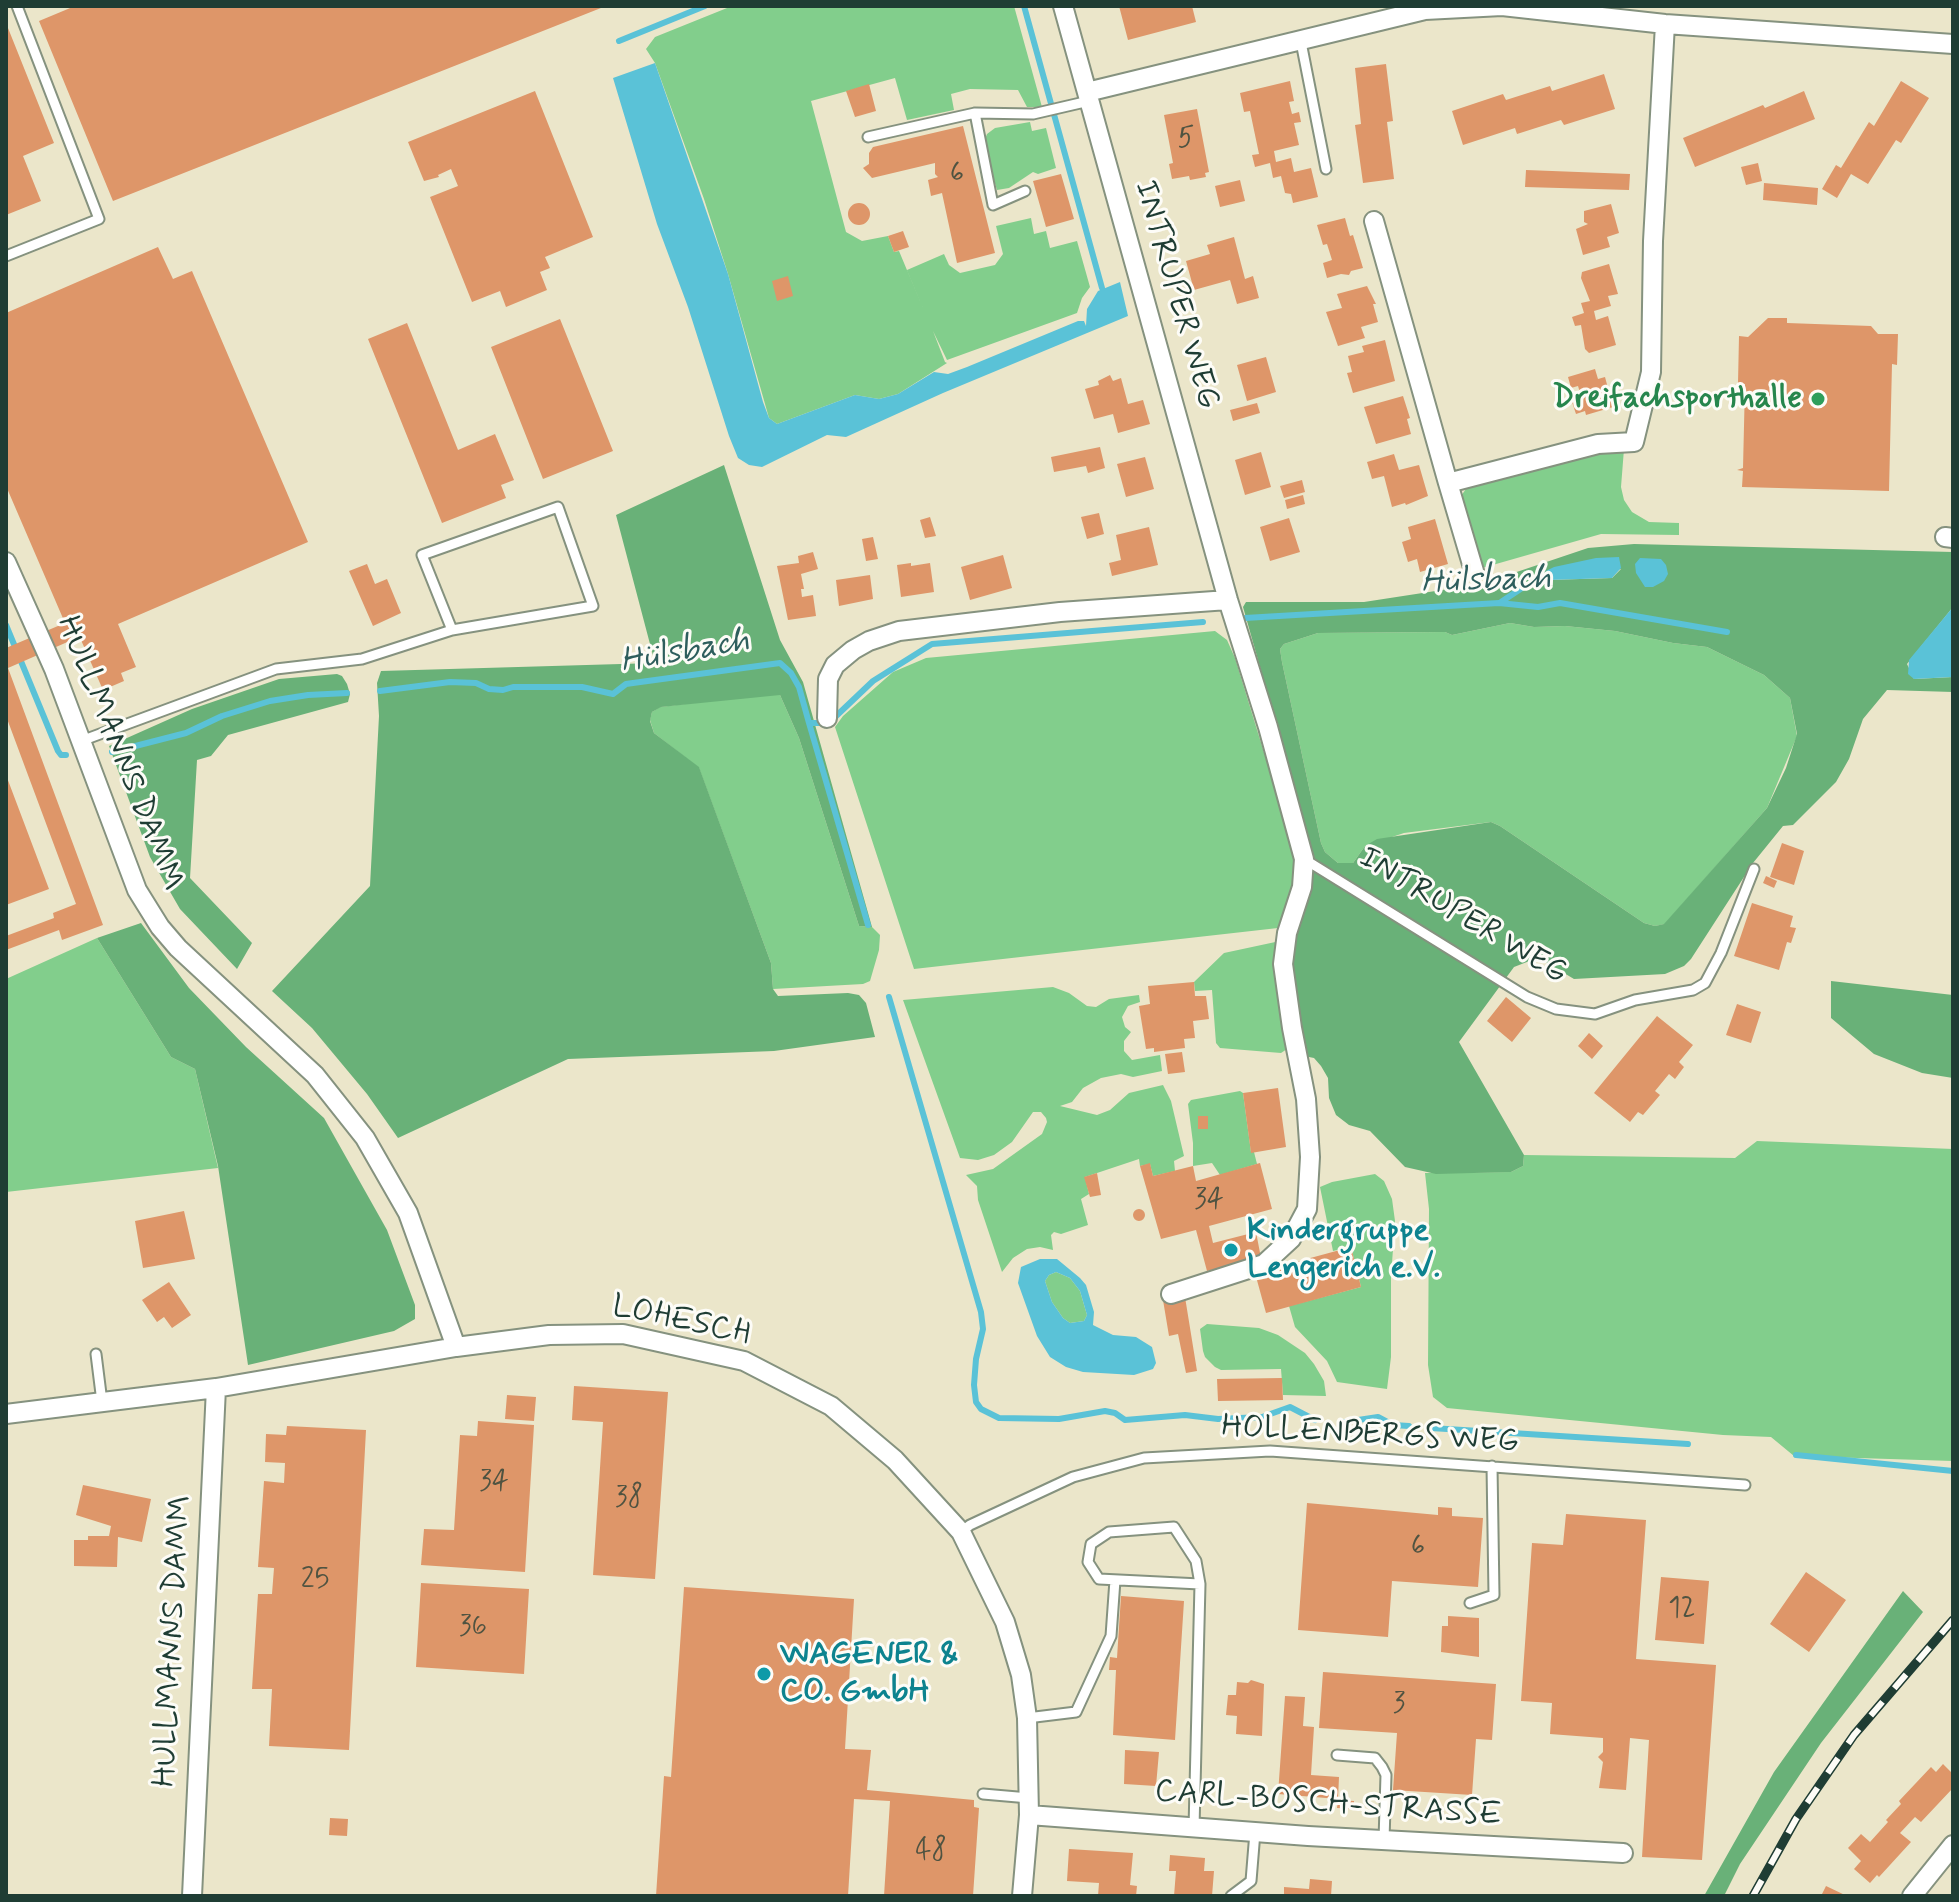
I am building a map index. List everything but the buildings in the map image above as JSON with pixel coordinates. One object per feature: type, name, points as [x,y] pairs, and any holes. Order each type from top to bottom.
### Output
[{"type":"street","name":"INTRUPER WEG","points":[[1063,6],[1228,600],[1268,727],[1304,859],[1302,887],[1287,933],[1283,964],[1306,1099],[1310,1157],[1307,1209],[1291,1239],[1264,1264],[1171,1294]]},
{"type":"street","points":[[1088,97],[1425,10],[1502,6],[1665,24],[1953,44]]},
{"type":"street","points":[[1448,483],[1598,444],[1634,442],[1651,372],[1653,230],[1665,24]]},
{"type":"street","points":[[1374,221],[1474,571]]},
{"type":"street","name":"HULLMANNS DAMM","points":[[6,562],[54,669],[131,877],[160,927],[197,967],[237,1000],[315,1075],[365,1138],[408,1213],[456,1347]]},
{"type":"street","points":[[827,718],[828,679],[835,665],[869,641],[899,631],[1060,612],[1228,600]]},
{"type":"street","name":"LOHESCH","points":[[6,1414],[216,1388],[456,1347],[549,1335],[623,1334],[744,1361],[831,1406],[895,1460],[961,1532],[1005,1622],[1021,1675],[1027,1718],[1029,1806],[1022,1896]]},
{"type":"street","name":"HULLMANNS DAMM","points":[[192,1896],[216,1388]]},
{"type":"street","name":"CARL-BOSCH-STRASSE","points":[[1029,1806],[1194,1828],[1623,1853]]},
{"type":"street","points":[[1912,1896],[1953,1845]]},
{"type":"lane","points":[[6,256],[99,219],[17,6]]},
{"type":"lane","points":[[1301,42],[1326,169]]},
{"type":"lane","points":[[868,137],[975,113],[1041,113],[1067,107],[1088,97]]},
{"type":"lane","points":[[975,113],[993,205],[1025,191]]},
{"type":"lane","points":[[81,741],[276,669],[362,659],[452,630],[593,606],[558,507],[422,555],[452,630]]},
{"type":"lane","name":"INTRUPER WEG","points":[[1304,859],[1527,997],[1556,1009],[1595,1014],[1635,1000],[1693,990],[1705,983],[1721,953],[1754,869]]},
{"type":"lane","points":[[96,1354],[102,1403]]},
{"type":"lane","name":"HOLLENBERGS WEG","points":[[961,1532],[1073,1477],[1144,1458],[1270,1451],[1745,1485]]},
{"type":"lane","points":[[1470,1603],[1494,1595],[1492,1466]]},
{"type":"lane","points":[[1194,1828],[1200,1584],[1196,1561],[1174,1527],[1109,1532],[1091,1544],[1088,1562],[1099,1579],[1200,1584]]},
{"type":"lane","points":[[1027,1718],[1076,1712],[1111,1636],[1115,1580]]},
{"type":"lane","points":[[1337,1755],[1375,1758],[1382,1767],[1386,1775],[1384,1840]]},
{"type":"lane","points":[[983,1794],[1029,1806]]},
{"type":"lane","points":[[1231,1896],[1251,1881],[1255,1832]]},
{"type":"green space","points":[[732,6],[1014,6],[1042,107],[1027,107],[1018,90],[970,89],[951,94],[954,110],[907,120],[895,78],[811,101],[846,232],[862,241],[888,236],[894,252],[899,251],[927,318],[907,270],[944,254],[949,265],[960,273],[995,265],[1003,254],[996,226],[1031,218],[1034,234],[1046,231],[1050,248],[1077,241],[1090,287],[1077,313],[947,360],[933,331],[947,363],[898,394],[879,399],[855,395],[777,424],[769,418],[704,199],[655,63],[646,49],[655,37]]},
{"type":"green space","points":[[1030,122],[1032,131],[1046,128],[1056,168],[1038,174],[1033,172],[1009,188],[997,190],[985,139],[987,134],[995,128]]},
{"type":"green space","points":[[1599,449],[1624,449],[1621,487],[1624,500],[1632,512],[1649,522],[1679,523],[1679,535],[1601,534],[1482,568],[1461,496],[1468,486]]},
{"type":"green space","points":[[724,465],[780,640],[803,682],[872,927],[859,926],[799,738],[780,695],[661,707],[652,712],[650,721],[654,733],[699,767],[771,963],[773,989],[778,996],[859,995],[866,1003],[875,1037],[774,1051],[568,1059],[398,1138],[367,1094],[312,1028],[272,991],[370,886],[379,716],[377,683],[381,671],[655,663],[616,515]]},
{"type":"green space","points":[[1634,544],[1953,552],[1953,607],[1907,664],[1914,679],[1953,677],[1953,692],[1887,690],[1863,719],[1849,759],[1836,782],[1793,825],[1783,826],[1753,863],[1684,966],[1665,974],[1574,979],[1542,960],[1532,960],[1514,967],[1459,1042],[1524,1155],[1523,1166],[1511,1172],[1436,1174],[1405,1167],[1370,1131],[1349,1125],[1336,1115],[1329,1098],[1328,1078],[1314,1058],[1304,1056],[1290,961],[1308,878],[1315,861],[1243,607],[1246,602],[1364,602],[1481,584],[1588,548]],"holes":[[[1621,569],[1612,578],[1548,580]],[[1510,623],[1615,631],[1707,647],[1764,675],[1790,698],[1797,734],[1786,768],[1767,808],[1664,924],[1655,926],[1644,923],[1491,822],[1377,839],[1365,846],[1353,863],[1338,863],[1325,852],[1282,662],[1280,649],[1284,644],[1318,633],[1445,632],[1452,635]]]},
{"type":"green space","points":[[1510,623],[1615,631],[1707,647],[1764,675],[1790,698],[1797,736],[1767,808],[1665,924],[1655,926],[1644,923],[1491,822],[1404,833],[1365,846],[1353,863],[1338,863],[1325,852],[1282,662],[1280,649],[1284,644],[1318,633],[1445,632],[1452,635]]},
{"type":"green space","points":[[1215,631],[1227,640],[1235,658],[1296,867],[1295,890],[1278,928],[914,969],[835,727],[843,716],[893,672],[926,658]]},
{"type":"green space","points":[[337,674],[347,684],[350,694],[348,702],[228,735],[211,756],[197,760],[190,878],[252,943],[237,969],[180,909],[150,857],[109,746],[192,709],[279,679]]},
{"type":"green space","points":[[780,695],[799,738],[859,926],[872,927],[880,935],[870,981],[863,984],[773,989],[771,963],[699,768],[654,733],[650,720],[652,712],[660,707]]},
{"type":"green space","points":[[141,923],[189,988],[246,1047],[324,1118],[387,1230],[415,1305],[415,1319],[394,1331],[248,1365],[218,1166],[195,1069],[171,1057],[97,938]]},
{"type":"green space","points":[[97,938],[171,1057],[195,1069],[218,1168],[6,1192],[6,979]]},
{"type":"green space","points":[[1280,941],[1287,1049],[1281,1053],[1220,1048],[1216,1043],[1212,990],[1195,991],[1194,982],[1224,953]]},
{"type":"green space","points":[[1831,981],[1953,995],[1953,1078],[1922,1073],[1874,1054],[1831,1018]]},
{"type":"green space","points":[[1053,987],[1069,993],[1087,1006],[1096,1007],[1109,999],[1139,995],[1140,1002],[1128,1006],[1122,1017],[1125,1027],[1131,1032],[1124,1041],[1124,1051],[1132,1060],[1160,1055],[1162,1071],[1133,1077],[1121,1074],[1101,1078],[1083,1088],[1072,1102],[1060,1106],[1097,1115],[1110,1110],[1129,1093],[1163,1085],[1171,1101],[1184,1156],[1174,1161],[1175,1171],[1153,1176],[1150,1164],[1140,1166],[1139,1159],[1085,1177],[1089,1194],[1081,1199],[1088,1225],[1061,1234],[1054,1232],[1051,1235],[1053,1250],[1040,1247],[1027,1249],[1013,1258],[1002,1272],[978,1200],[977,1186],[966,1175],[993,1169],[1042,1134],[1046,1118],[1041,1112],[1033,1112],[1012,1142],[994,1155],[978,1160],[960,1158],[903,1000]]},
{"type":"green space","points":[[1243,1093],[1251,1152],[1254,1152],[1257,1164],[1220,1175],[1212,1163],[1193,1166],[1188,1104],[1191,1100]]},
{"type":"green space","points":[[1757,1141],[1953,1149],[1953,1461],[1794,1456],[1771,1437],[1447,1408],[1433,1397],[1428,1365],[1429,1209],[1425,1173],[1511,1172],[1523,1166],[1524,1155],[1735,1158]]},
{"type":"green space","points":[[1375,1174],[1384,1181],[1392,1199],[1395,1221],[1391,1357],[1387,1389],[1337,1382],[1327,1361],[1295,1327],[1289,1306],[1361,1287],[1351,1247],[1333,1251],[1320,1187]]},
{"type":"green space","points":[[1056,1272],[1070,1278],[1080,1291],[1087,1315],[1084,1321],[1070,1323],[1052,1302],[1045,1281]]},
{"type":"green space","points":[[1207,1324],[1259,1328],[1278,1335],[1305,1353],[1314,1364],[1324,1381],[1326,1396],[1283,1395],[1281,1369],[1221,1370],[1215,1367],[1203,1351],[1200,1329]]},
{"type":"green space","points":[[1903,1591],[1923,1612],[1821,1743],[1740,1864],[1724,1896],[1704,1896],[1774,1772]]},
{"type":"water","points":[[655,63],[728,274],[763,402],[769,418],[777,424],[855,395],[879,399],[898,394],[934,372],[948,374],[1078,321],[1084,321],[1086,326],[1087,309],[1098,291],[1120,282],[1128,316],[846,437],[827,435],[762,467],[749,465],[738,458],[729,436],[688,307],[657,224],[613,78]]},
{"type":"water","points":[[1619,557],[1621,568],[1612,578],[1548,580],[1545,576],[1546,571],[1554,567],[1596,558]]},
{"type":"water","points":[[1640,558],[1661,559],[1668,574],[1664,581],[1653,587],[1645,587],[1636,573],[1635,564]]},
{"type":"water","points":[[1953,607],[1953,677],[1914,679],[1908,674],[1909,660]]},
{"type":"water","points":[[1040,1259],[1057,1259],[1086,1285],[1094,1312],[1093,1325],[1113,1335],[1136,1337],[1152,1347],[1156,1363],[1153,1369],[1134,1375],[1083,1372],[1066,1367],[1050,1357],[1037,1336],[1018,1283],[1021,1267]],"holes":[[[1056,1272],[1070,1278],[1080,1291],[1087,1315],[1084,1321],[1070,1323],[1063,1318],[1052,1302],[1045,1281]]]},
{"type":"waterway","points":[[619,41],[705,6]]},
{"type":"waterway","points":[[1024,6],[1102,288]]},
{"type":"waterway","points":[[1501,602],[1525,586]]},
{"type":"waterway","name":"Hülsbach","points":[[1245,618],[1499,603],[1538,607],[1560,603],[1727,632]]},
{"type":"waterway","name":"Hülsbach","points":[[833,719],[873,681],[932,644],[1203,622]]},
{"type":"waterway","name":"Hülsbach","points":[[6,625],[58,751],[66,755]]},
{"type":"waterway","name":"Hülsbach","points":[[380,691],[450,682],[476,683],[489,689],[503,690],[513,687],[582,687],[613,694],[626,684],[780,663],[791,673],[799,687],[809,723],[820,723]]},
{"type":"waterway","name":"Hülsbach","points":[[112,752],[186,733],[222,716],[270,701],[347,693]]},
{"type":"waterway","points":[[809,723],[868,925]]},
{"type":"waterway","points":[[889,997],[981,1312],[983,1329],[974,1385],[976,1402],[981,1409],[999,1418],[1059,1419],[1105,1411],[1125,1420],[1185,1415],[1218,1419],[1262,1417],[1290,1407],[1315,1420]]},
{"type":"waterway","points":[[1345,1422],[1378,1417],[1393,1425],[1409,1426]]},
{"type":"waterway","points":[[1431,1428],[1688,1444]]},
{"type":"waterway","points":[[1796,1455],[1953,1471]]},
{"type":"railway","points":[[1753,1896],[1796,1819],[1854,1735],[1953,1620]]},
{"type":"place","name":"Dreifachsporthalle","points":[[1818,399]]},
{"type":"place","name":"Kindergruppe Lengerich e.V.","points":[[1231,1250]]},
{"type":"place","name":"WAGENER & CO. GmbH","points":[[764,1674]]}]
